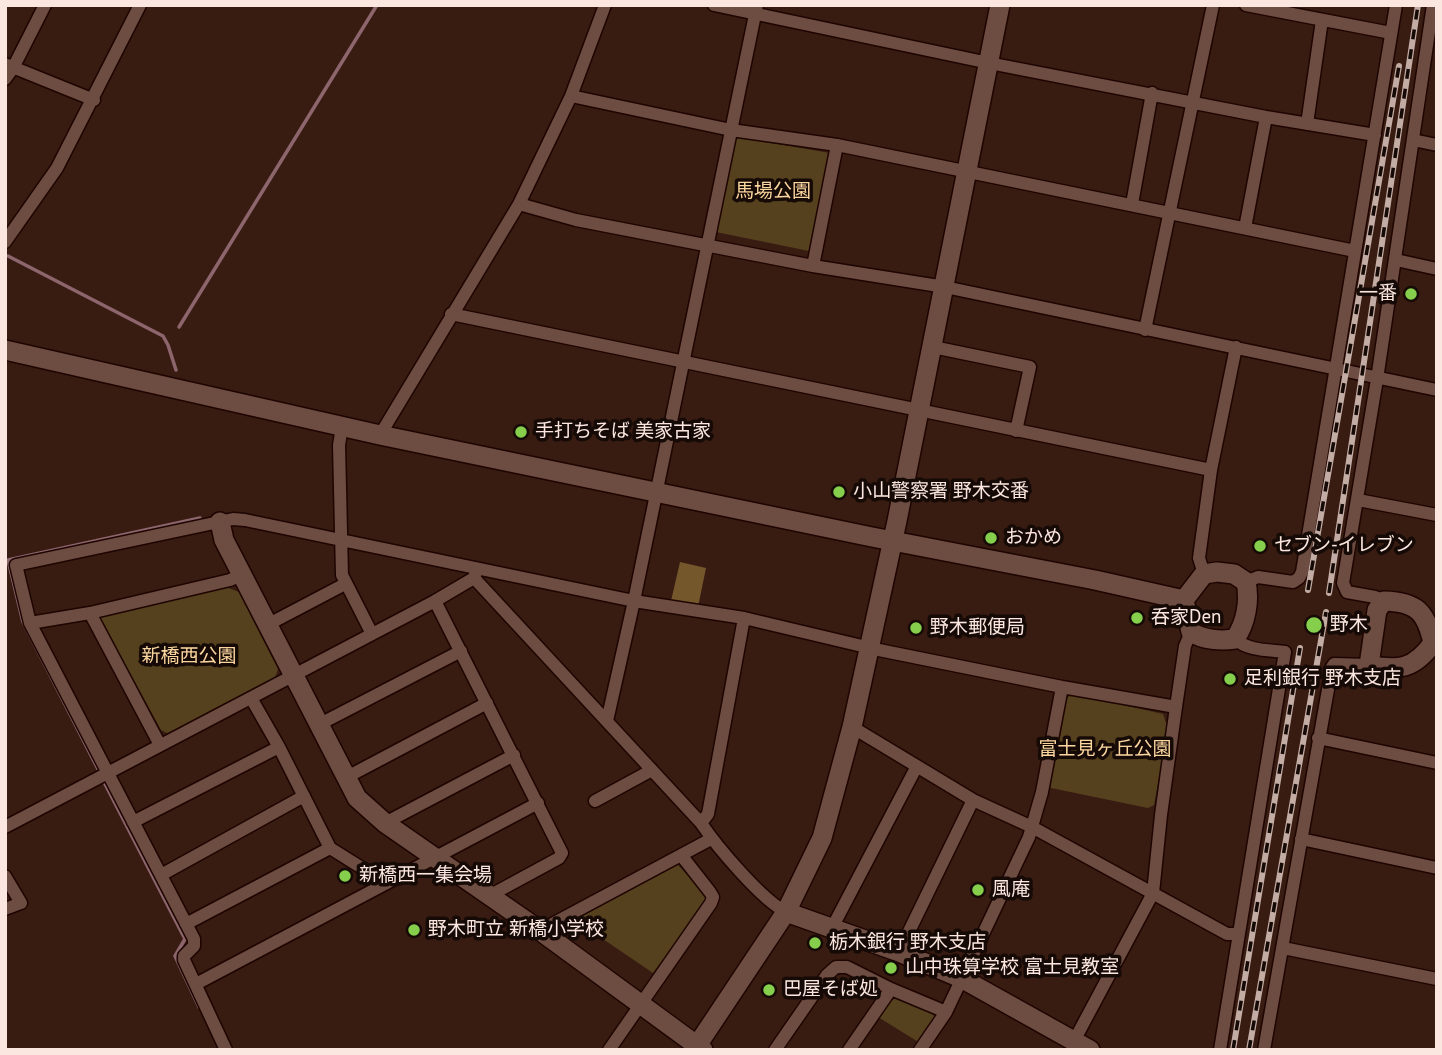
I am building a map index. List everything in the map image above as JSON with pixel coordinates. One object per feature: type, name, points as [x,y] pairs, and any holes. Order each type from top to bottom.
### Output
[{"type":"street","points":[[5,79],[9,66],[45,5]]},
{"type":"street","points":[[5,242],[57,168],[94,100],[140,5]]},
{"type":"street","points":[[380,435],[519,204],[571,96],[605,5]]},
{"type":"street","points":[[714,5],[757,9],[989,63],[1266,117],[1375,135]]},
{"type":"street","points":[[220,522],[224,540],[241,575],[357,798],[385,823],[542,932],[698,1048],[786,912],[822,838],[852,727],[892,540],[1000,5]]},
{"type":"street","points":[[1145,330],[1213,5]]},
{"type":"street","points":[[1246,5],[1391,33]]},
{"type":"street","points":[[1246,582],[1258,577],[1293,582],[1299,578],[1396,5]]},
{"type":"street","points":[[1264,1050],[1332,667],[1334,664],[1395,669],[1404,667],[1413,663],[1435,643],[1423,616],[1413,605],[1347,592],[1344,588],[1413,140],[1432,44],[1433,5]]},
{"type":"street","points":[[607,721],[757,9]]},
{"type":"street","points":[[1307,124],[1322,20]]},
{"type":"street","points":[[9,66],[94,100]]},
{"type":"street","points":[[1132,204],[1152,93]]},
{"type":"street","points":[[571,96],[731,130],[837,145],[1354,251]]},
{"type":"street","points":[[1245,228],[1266,117]]},
{"type":"street","points":[[1413,140],[1437,145]]},
{"type":"street","points":[[813,266],[837,145]]},
{"type":"street","points":[[519,204],[576,220],[813,266],[945,287],[1437,390]]},
{"type":"street","points":[[1396,260],[1437,269]]},
{"type":"street","points":[[451,314],[1211,470]]},
{"type":"street","points":[[933,346],[1030,367],[1016,431]]},
{"type":"street","points":[[1204,574],[1199,558],[1211,470],[1236,347]]},
{"type":"street","points":[[5,350],[342,427],[1184,600]]},
{"type":"street","points":[[342,427],[339,445],[342,575],[372,634]]},
{"type":"street","points":[[1358,500],[1437,515]]},
{"type":"street","points":[[226,1050],[184,960],[184,956],[195,943],[30,623],[16,565],[233,519],[245,520],[342,540],[476,573],[744,618],[1062,687],[1176,707]]},
{"type":"street","points":[[476,573],[701,824],[711,839],[772,903],[786,912],[900,952],[961,978],[1082,1045],[1153,893],[1176,707],[1185,646],[1191,632],[1184,600],[1204,574],[1234,574],[1246,582],[1248,592],[1244,621],[1236,639]]},
{"type":"street","points":[[5,827],[435,601],[476,573]]},
{"type":"street","points":[[30,623],[90,613],[230,580],[241,575]]},
{"type":"street","points":[[267,625],[345,584]]},
{"type":"street","points":[[435,601],[562,853],[559,858],[489,896]]},
{"type":"street","points":[[1369,665],[1377,610],[1384,601]]},
{"type":"street","points":[[90,613],[160,745]]},
{"type":"street","points":[[701,824],[709,814],[744,618]]},
{"type":"street","points":[[1191,632],[1197,636],[1236,639]]},
{"type":"street","points":[[1220,1050],[1285,652],[1251,648],[1236,639]]},
{"type":"street","points":[[320,724],[461,652]]},
{"type":"street","points":[[920,1050],[946,1012],[1029,837],[1042,792],[1062,687]]},
{"type":"street","points":[[251,698],[330,848],[386,883]]},
{"type":"street","points":[[347,777],[487,703]]},
{"type":"street","points":[[852,727],[973,800],[1032,827],[1227,934],[1238,934]]},
{"type":"street","points":[[1318,738],[1437,763]]},
{"type":"street","points":[[133,822],[279,747]]},
{"type":"street","points":[[385,823],[514,755]]},
{"type":"street","points":[[832,928],[917,766]]},
{"type":"street","points":[[595,801],[652,770]]},
{"type":"street","points":[[161,875],[304,796]]},
{"type":"street","points":[[900,952],[973,800]]},
{"type":"street","points":[[196,985],[538,803]]},
{"type":"street","points":[[542,932],[711,839]]},
{"type":"street","points":[[1301,839],[1437,868]]},
{"type":"street","points":[[186,924],[330,848]]},
{"type":"street","points":[[609,1050],[711,903],[713,897],[710,892],[681,855]]},
{"type":"street","points":[[5,876],[21,903],[5,909]]},
{"type":"street","points":[[1283,948],[1437,979]]},
{"type":"street","points":[[775,1050],[827,975],[836,967],[846,967],[946,1012]]},
{"type":"street","points":[[849,1050],[891,989]]},
{"type":"green space","name":"馬場公園","points":[[736,137],[830,153],[809,251],[716,232]]},
{"type":"green space","name":"新橋西公園","points":[[226,587],[239,592],[278,669],[274,681],[169,734],[161,730],[99,617]]},
{"type":"green space","name":"富士見ヶ丘公園","points":[[1074,694],[1163,714],[1168,729],[1154,805],[1148,808],[1051,788],[1047,784],[1064,699]]},
{"type":"green space","points":[[678,865],[704,892],[706,902],[653,973],[575,920]]},
{"type":"green space","points":[[897,998],[932,1012],[936,1020],[920,1043],[878,1017],[887,1002]]},
{"type":"shaded area","points":[[680,562],[706,568],[698,607],[671,601]]},
{"type":"waterway","points":[[179,327],[377,5]]},
{"type":"waterway","points":[[8,256],[163,336],[176,370]]},
{"type":"waterway","points":[[99,771],[23,622],[8,560],[200,518]]},
{"type":"waterway","points":[[103,780],[185,939],[175,956],[199,1007]]},
{"type":"railway","points":[[1329,593],[1418,5]]},
{"type":"railway","points":[[1308,590],[1399,66]]},
{"type":"railway","points":[[1249,1050],[1326,612]]},
{"type":"railway","points":[[1233,1050],[1300,648]]},
{"type":"place","name":"一番","points":[[1411,294]]},
{"type":"place","name":"手打ちそば 美家古家","points":[[521,432]]},
{"type":"place","name":"小山警察署 野木交番","points":[[839,492]]},
{"type":"place","name":"おかめ","points":[[991,538]]},
{"type":"place","name":"セブン-イレブン","points":[[1260,546]]},
{"type":"place","name":"呑家Den","points":[[1137,618]]},
{"type":"place","name":"野木","points":[[1314,625]]},
{"type":"place","name":"野木郵便局","points":[[916,628]]},
{"type":"place","name":"足利銀行 野木支店","points":[[1230,679]]},
{"type":"place","name":"新橋西一集会場","points":[[345,876]]},
{"type":"place","name":"風庵","points":[[978,890]]},
{"type":"place","name":"野木町立 新橋小学校","points":[[414,930]]},
{"type":"place","name":"栃木銀行 野木支店","points":[[815,943]]},
{"type":"place","name":"山中珠算学校 富士見教室","points":[[891,968]]},
{"type":"place","name":"巴屋そば処","points":[[769,990]]}]
